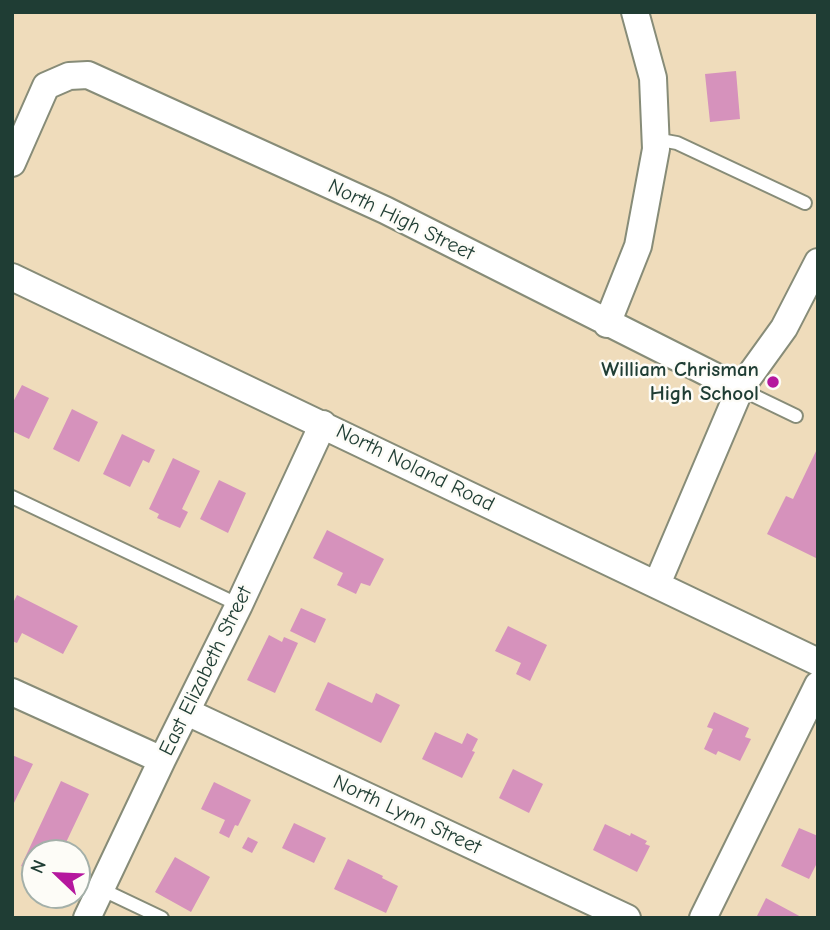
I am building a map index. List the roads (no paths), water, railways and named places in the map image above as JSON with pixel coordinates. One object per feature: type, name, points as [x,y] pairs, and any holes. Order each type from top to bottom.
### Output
[{"type":"street","points":[[607,324],[638,246],[656,149],[653,78],[635,12]]},
{"type":"street","name":"North High Street","points":[[12,163],[46,86],[69,76],[88,75],[385,210],[740,389]]},
{"type":"street","points":[[657,584],[740,389],[784,328],[818,262]]},
{"type":"street","name":"North Noland Road","points":[[12,277],[818,662]]},
{"type":"street","name":"East Elizabeth Street","points":[[87,918],[239,605],[323,424]]},
{"type":"street","points":[[704,918],[818,685]]},
{"type":"street","points":[[12,692],[162,760]]},
{"type":"street","name":"North Lynn Street","points":[[187,712],[627,918]]},
{"type":"lane","points":[[655,139],[677,143],[805,203]]},
{"type":"lane","points":[[740,389],[796,416]]},
{"type":"lane","points":[[12,497],[239,605]]},
{"type":"lane","points":[[101,889],[162,918]]},
{"type":"place","name":"William Chrisman High School","points":[[773,382]]}]
